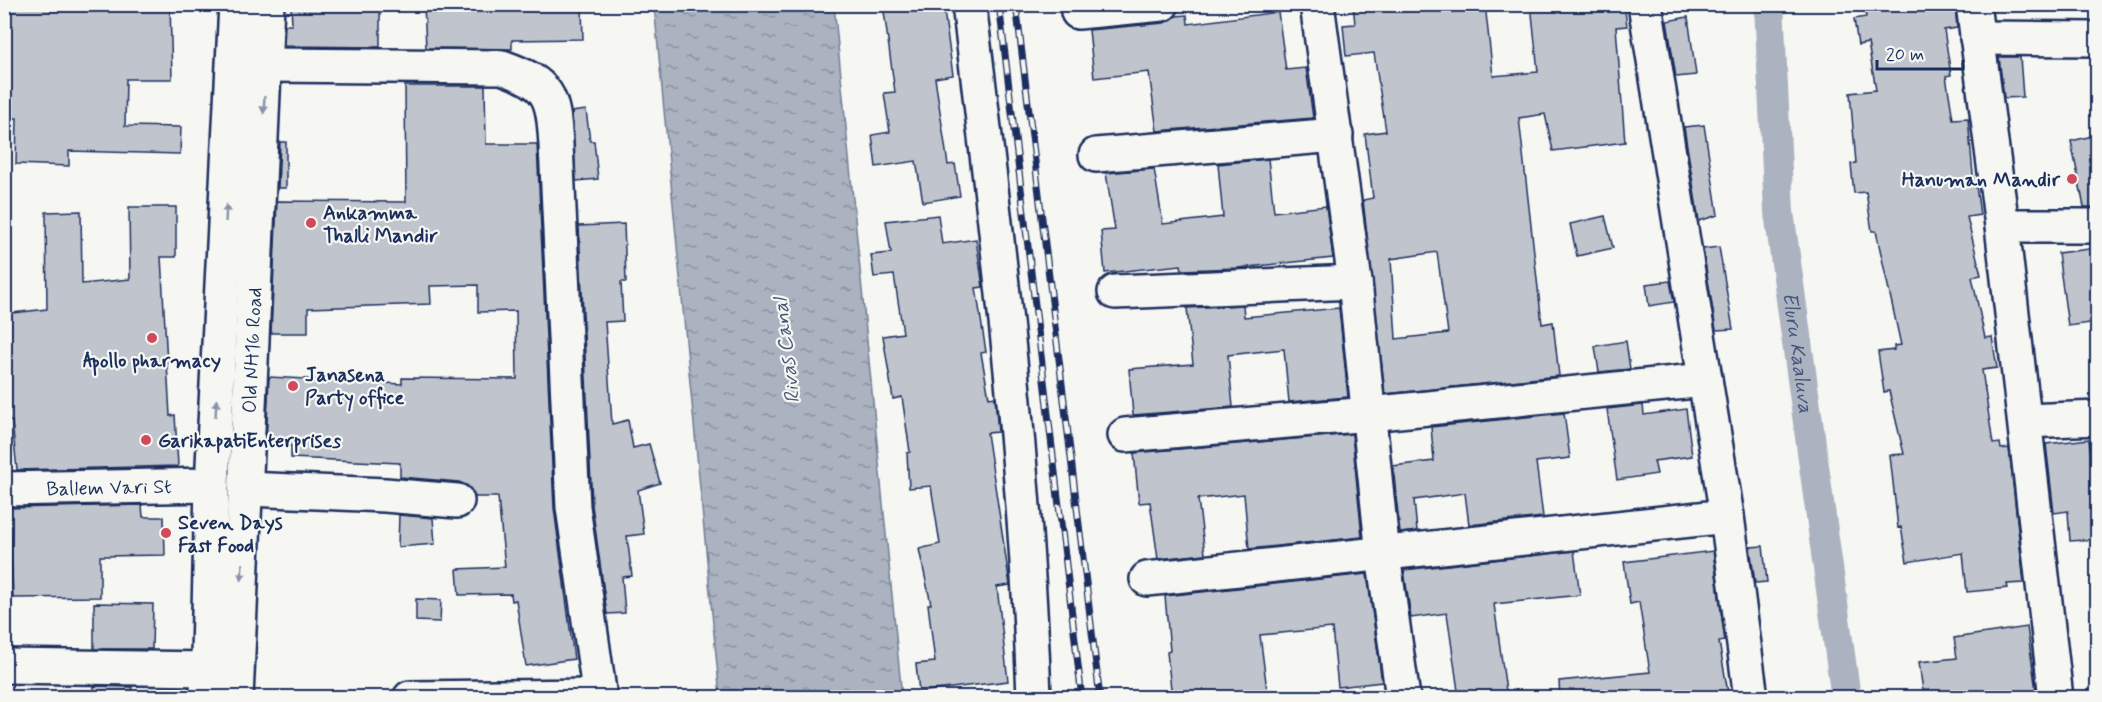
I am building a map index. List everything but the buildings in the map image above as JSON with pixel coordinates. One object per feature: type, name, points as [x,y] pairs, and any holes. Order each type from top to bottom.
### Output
[{"type":"street","name":"Old NH16 Road","points":[[208,683],[212,485],[236,4]]},
{"type":"street","name":"Old NH16 Road","points":[[236,698],[267,4]]},
{"type":"street","points":[[969,4],[1019,443],[1031,606],[1034,698]]},
{"type":"street","points":[[1078,12],[1162,4]]},
{"type":"street","points":[[1317,4],[1355,282],[1383,555],[1403,698]]},
{"type":"street","points":[[1645,4],[1727,516],[1751,698]]},
{"type":"street","points":[[1973,4],[2002,226],[2056,698]]},
{"type":"street","points":[[1977,38],[2097,39]]},
{"type":"street","points":[[266,64],[502,68],[529,77],[545,89],[554,116],[573,507],[599,697],[410,698]]},
{"type":"street","points":[[1096,154],[1336,135]]},
{"type":"street","points":[[2002,226],[2097,226]]},
{"type":"street","points":[[1115,292],[1355,282]]},
{"type":"street","points":[[1125,435],[1369,414],[1705,380]]},
{"type":"street","points":[[2025,421],[2097,418]]},
{"type":"street","name":"Ballem Vari St","points":[[4,489],[212,485]]},
{"type":"street","points":[[246,489],[385,495],[457,501]]},
{"type":"street","points":[[1147,579],[1727,516]]},
{"type":"street","points":[[4,666],[208,683]]},
{"type":"water","name":"Rivas Canal","points":[[654,5],[834,5],[902,697],[720,697]]},
{"type":"waterway","name":"Eluru Kaaluva","points":[[1769,4],[1779,212],[1846,698]]},
{"type":"railway","points":[[999,4],[1082,698]]},
{"type":"railway","points":[[1016,4],[1100,698]]},
{"type":"place","name":"Hanuman Mandir","points":[[2072,179]]},
{"type":"place","name":"Ankamma Thalli Mandir","points":[[311,223]]},
{"type":"place","name":"Apollo pharmacy","points":[[152,338]]},
{"type":"place","name":"Janasena Party office","points":[[293,386]]},
{"type":"place","name":"GarikapatiEnterprises","points":[[146,440]]},
{"type":"place","name":"Seven Days Fast Food","points":[[166,533]]}]
